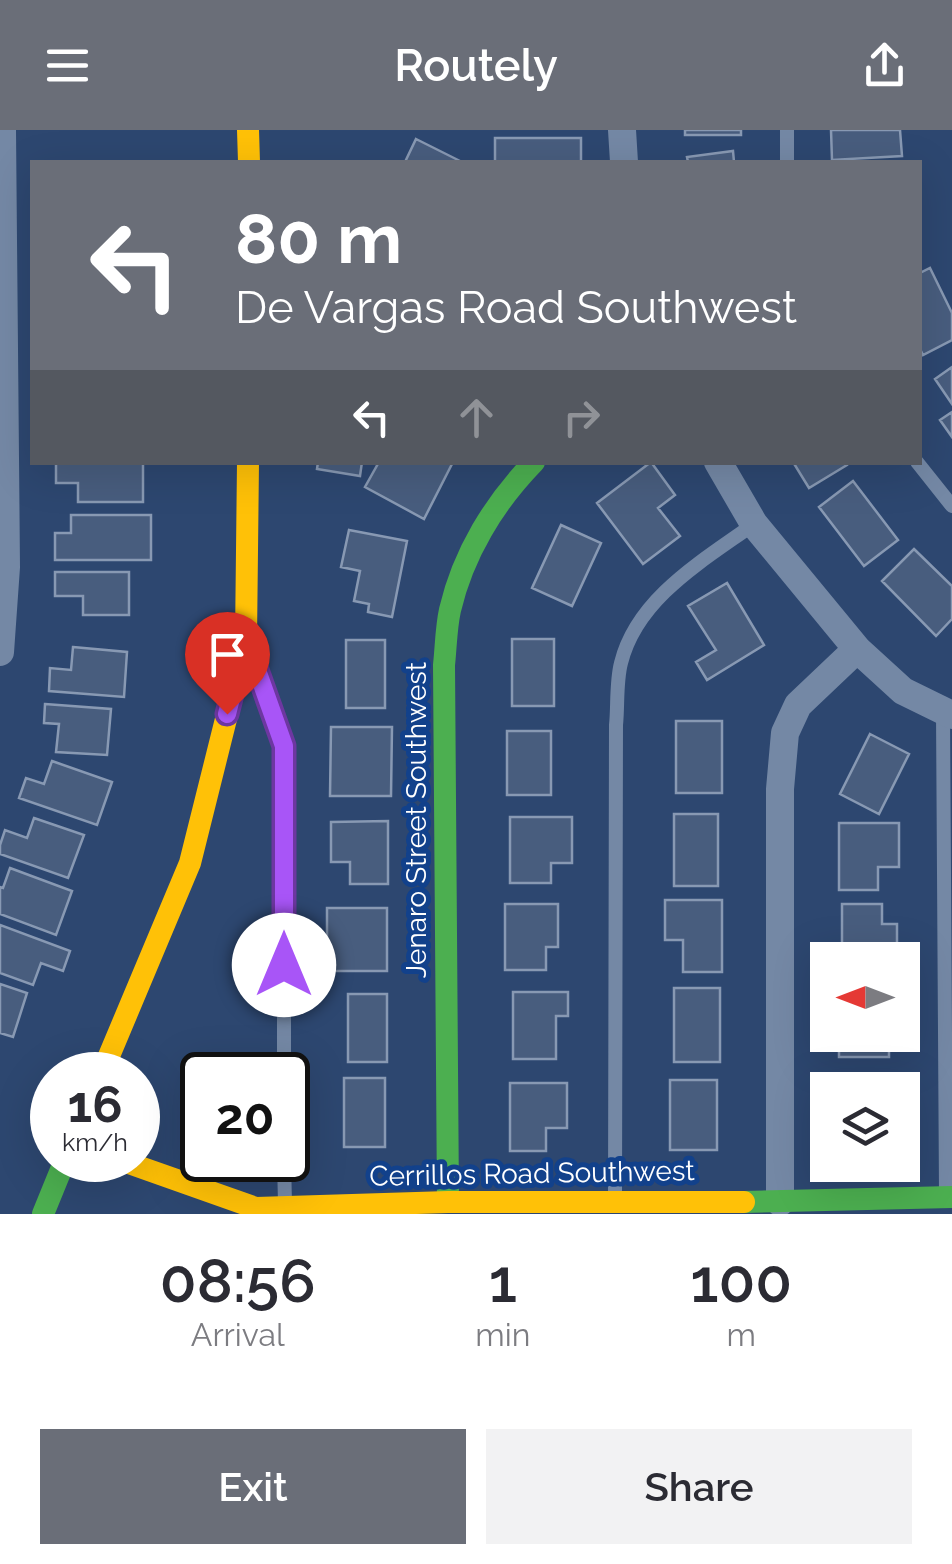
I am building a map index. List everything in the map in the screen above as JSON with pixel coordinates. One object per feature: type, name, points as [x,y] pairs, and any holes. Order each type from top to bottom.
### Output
[{"type":"street","points":[[1,636],[6,566],[2,130]]},
{"type":"street","points":[[248,130],[248,160]]},
{"type":"street","points":[[622,130],[624,160]]},
{"type":"street","points":[[110,1052],[190,864],[246,639],[248,465]]},
{"type":"street","name":"Jenaro Street Southwest","points":[[448,1202],[444,665],[449,614],[472,546],[531,465]]},
{"type":"street","points":[[720,465],[754,524],[857,649],[902,691],[948,714]]},
{"type":"street","points":[[780,1202],[780,789],[786,733],[798,705],[857,649]]},
{"type":"street","name":"Cerrillos Road Southwest","points":[[160,1175],[256,1211],[448,1202],[949,1198]]},
{"type":"street","points":[[43,1214],[56,1182]]},
{"type":"lane","points":[[787,130],[787,160]]},
{"type":"lane","points":[[919,465],[952,506]]},
{"type":"lane","points":[[615,1201],[616,726],[620,664],[636,626],[666,591],[754,524]]},
{"type":"lane","points":[[246,639],[284,746],[284,1052]]},
{"type":"lane","points":[[948,714],[949,1198]]},
{"type":"lane","points":[[284,1182],[285,1207]]},
{"type":"building","points":[[685,130],[741,130],[741,135],[685,135]]},
{"type":"building","points":[[831,130],[900,130],[902,156],[832,160]]},
{"type":"building","points":[[495,138],[581,138],[581,160],[495,160]]},
{"type":"building","points":[[416,139],[458,160],[406,160]]},
{"type":"building","points":[[733,151],[734,160],[688,160],[687,157]]},
{"type":"building","points":[[930,268],[952,313],[952,340],[923,355],[922,353],[922,272]]},
{"type":"building","points":[[952,367],[952,404],[935,379]]},
{"type":"building","points":[[952,412],[952,437],[940,420]]},
{"type":"building","points":[[56,465],[143,465],[143,502],[78,502],[78,483],[56,483]]},
{"type":"building","points":[[318,465],[362,465],[360,476],[317,469]]},
{"type":"building","points":[[377,465],[451,465],[424,519],[365,487]]},
{"type":"building","points":[[647,465],[653,465],[675,495],[658,508],[680,536],[643,564],[597,503]]},
{"type":"building","points":[[795,465],[847,465],[809,488]]},
{"type":"building","points":[[853,481],[898,540],[864,566],[819,507]]},
{"type":"building","points":[[71,515],[151,515],[151,560],[55,560],[55,533],[71,533]]},
{"type":"building","points":[[561,525],[601,543],[572,606],[532,588]]},
{"type":"building","points":[[349,530],[407,541],[392,617],[368,612],[369,604],[354,601],[360,571],[341,567]]},
{"type":"building","points":[[914,549],[952,586],[952,619],[936,636],[882,581]]},
{"type":"building","points":[[55,572],[129,572],[129,615],[83,615],[83,596],[55,596]]},
{"type":"building","points":[[727,583],[764,645],[707,680],[696,662],[716,650],[688,606]]},
{"type":"building","points":[[512,639],[554,639],[554,706],[512,706]]},
{"type":"building","points":[[346,640],[385,640],[385,708],[346,708]]},
{"type":"building","points":[[73,647],[127,652],[124,697],[49,691],[50,668],[71,670]]},
{"type":"building","points":[[45,704],[111,709],[107,755],[56,752],[59,724],[44,723]]},
{"type":"building","points":[[676,721],[722,721],[722,793],[676,793]]},
{"type":"building","points":[[331,727],[392,727],[391,796],[330,796]]},
{"type":"building","points":[[507,731],[551,731],[551,795],[507,795]]},
{"type":"building","points":[[870,734],[909,754],[879,814],[840,794]]},
{"type":"building","points":[[52,761],[112,782],[97,825],[19,798],[26,778],[44,784]]},
{"type":"building","points":[[674,814],[718,814],[718,886],[674,886]]},
{"type":"building","points":[[510,817],[572,817],[572,863],[551,863],[551,883],[510,883]]},
{"type":"building","points":[[34,818],[84,835],[68,878],[0,854],[5,830],[27,838]]},
{"type":"building","points":[[388,821],[388,884],[350,884],[350,862],[331,862],[331,822]]},
{"type":"building","points":[[839,823],[899,823],[899,867],[878,867],[878,890],[839,890]]},
{"type":"building","points":[[10,868],[72,891],[56,935],[0,914],[0,887],[3,888]]},
{"type":"building","points":[[665,900],[722,900],[722,972],[683,972],[683,940],[665,940]]},
{"type":"building","points":[[505,904],[558,904],[558,947],[546,947],[546,970],[505,970]]},
{"type":"building","points":[[842,904],[882,904],[882,924],[897,924],[897,942],[842,942]]},
{"type":"building","points":[[327,908],[387,908],[387,971],[327,971]]},
{"type":"building","points":[[0,925],[70,951],[63,971],[41,963],[33,985],[0,973]]},
{"type":"building","points":[[0,984],[27,993],[13,1037],[0,1033]]},
{"type":"building","points":[[674,988],[720,988],[720,1062],[674,1062]]},
{"type":"building","points":[[513,992],[568,992],[568,1016],[556,1016],[556,1059],[513,1059]]},
{"type":"building","points":[[348,994],[387,994],[387,1062],[348,1062]]},
{"type":"building","points":[[839,1052],[889,1052],[889,1057],[839,1057]]},
{"type":"building","points":[[344,1078],[385,1078],[385,1147],[344,1147]]},
{"type":"building","points":[[670,1080],[717,1080],[717,1150],[670,1150]]},
{"type":"building","points":[[510,1083],[567,1083],[567,1128],[546,1128],[546,1151],[510,1151]]},
{"type":"traffic: fast","points":[[448,1202],[444,665],[448,624],[456,589],[472,549],[506,495],[531,465]]},
{"type":"traffic: fast","points":[[43,1214],[56,1182]]},
{"type":"traffic: fast","points":[[744,1202],[952,1197]]},
{"type":"traffic: slow","points":[[248,130],[249,160]]},
{"type":"traffic: slow","points":[[111,1052],[190,863],[246,639],[248,465]]},
{"type":"traffic: slow","points":[[160,1174],[256,1208],[448,1202],[744,1202]]},
{"type":"route","points":[[227,714],[246,639],[284,746],[284,965]]}]
